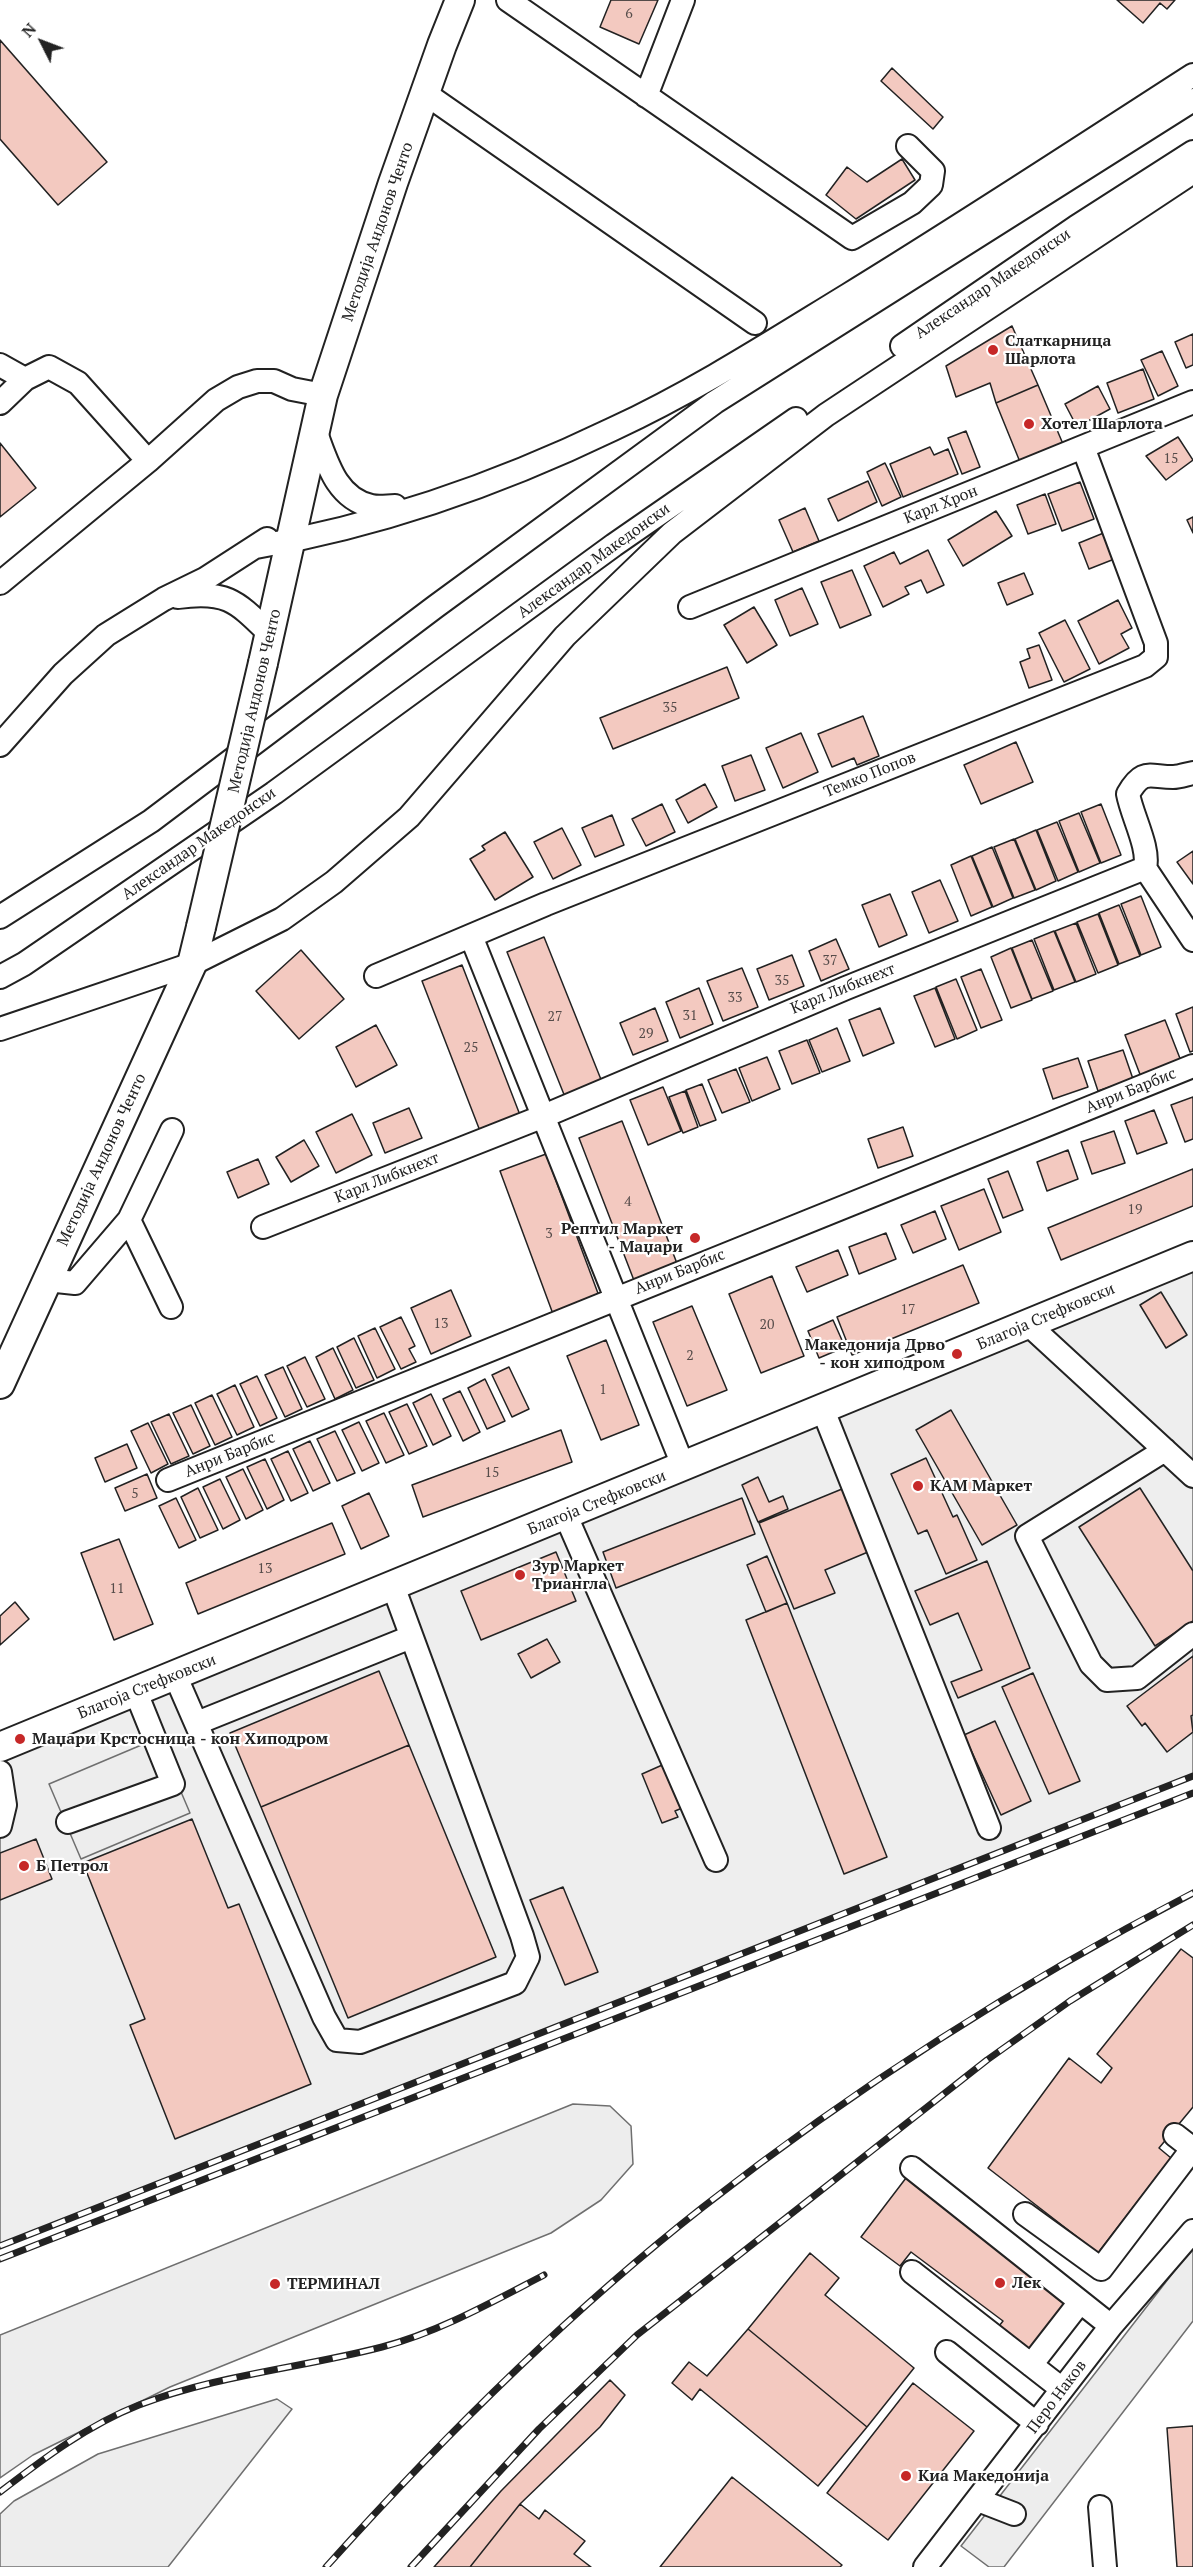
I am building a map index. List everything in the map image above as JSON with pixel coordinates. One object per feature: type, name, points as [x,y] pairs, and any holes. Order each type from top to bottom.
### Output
[{"type":"main road","name":"Методија Андонов Ченто","points":[[0,1384],[192,964],[271,634],[323,395],[393,183],[460,0]]},
{"type":"main road","name":"Благоја Стефковски","points":[[0,1747],[684,1468],[1193,1256]]},
{"type":"street","points":[[508,0],[852,238],[912,203],[931,185],[933,171],[908,146]]},
{"type":"street","points":[[646,96],[683,0]]},
{"type":"street","points":[[256,547],[291,541],[418,506],[519,470],[614,429],[728,368],[896,266],[1193,75]]},
{"type":"street","points":[[426,94],[755,324]]},
{"type":"street","points":[[0,917],[151,821],[435,607],[715,402],[1193,100]]},
{"type":"street","name":"Александар Македонски","points":[[0,977],[24,964],[274,793],[614,545],[1076,227],[1193,152]]},
{"type":"street","points":[[0,1029],[192,964],[282,919],[334,882],[409,817],[565,636],[672,533],[826,415],[1193,172]]},
{"type":"street","points":[[0,365],[25,379]]},
{"type":"street","points":[[0,403],[25,379],[49,367],[78,383],[148,461]]},
{"type":"street","points":[[0,583],[148,461],[216,400],[238,387],[257,381],[274,381],[292,389],[323,395]]},
{"type":"street","name":"Карл Хрон","points":[[690,607],[1193,402]]},
{"type":"street","points":[[316,433],[337,484],[354,498],[371,506],[418,506]]},
{"type":"street","name":"Темко Попов","points":[[376,976],[1145,666],[1156,657],[1156,643],[1083,447]]},
{"type":"street","points":[[0,745],[63,674],[106,635],[164,598],[205,579],[256,547],[279,530],[291,516],[301,496]]},
{"type":"street","points":[[164,598],[196,594],[216,595],[232,600],[271,634]]},
{"type":"street","points":[[1193,773],[1174,777],[1154,774],[1136,781],[1128,794],[1132,815],[1148,858],[1145,868],[1193,940]]},
{"type":"street","name":"Карл Либкнехт","points":[[263,1227],[544,1116],[846,988],[1145,868]]},
{"type":"street","points":[[471,936],[684,1468]]},
{"type":"street","name":"Анри Барбис","points":[[168,1480],[616,1297],[1193,1066]]},
{"type":"street","points":[[47,1280],[75,1282],[129,1221],[172,1130]]},
{"type":"street","points":[[129,1221],[171,1306]]},
{"type":"street","points":[[1029,1324],[1193,1476]]},
{"type":"street","points":[[823,1410],[989,1828]]},
{"type":"street","points":[[1165,1450],[1027,1536],[1091,1664],[1107,1680],[1137,1678],[1193,1634]]},
{"type":"street","points":[[566,1516],[716,1860]]},
{"type":"street","points":[[175,1675],[324,2017],[338,2040],[360,2042],[515,1983],[528,1958],[522,1936],[393,1586]]},
{"type":"street","points":[[197,1723],[411,1637]]},
{"type":"street","points":[[68,1822],[173,1784],[135,1690]]},
{"type":"street","points":[[0,1772],[5,1805],[0,1826]]},
{"type":"street","points":[[1025,2214],[1101,2269],[1188,2145]]},
{"type":"street","points":[[912,2168],[1111,2326]]},
{"type":"street","name":"Перо Наков","points":[[925,2567],[1111,2326],[1193,2231]]},
{"type":"street","points":[[912,2272],[1062,2389]]},
{"type":"street","points":[[1031,2365],[1080,2302]]},
{"type":"street","points":[[946,2352],[1037,2424]]},
{"type":"street","points":[[978,2500],[1014,2514]]},
{"type":"street","points":[[1100,2507],[1105,2567]]},
{"type":"shaded area","points":[[1193,1257],[1193,1776],[0,2246],[0,1755]]},
{"type":"shaded area","points":[[158,1738],[190,1813],[81,1859],[49,1784]]},
{"type":"shaded area","name":"ТЕРМИНАЛ","points":[[573,2104],[610,2106],[631,2126],[633,2164],[601,2200],[551,2233],[170,2387],[33,2455],[0,2478],[0,2335]]},
{"type":"shaded area","points":[[1193,2247],[1193,2321],[1004,2567],[989,2567],[961,2546]]},
{"type":"shaded area","points":[[277,2399],[292,2409],[168,2567],[0,2567],[0,2514],[14,2501],[98,2454]]},
{"type":"building","points":[[611,0],[658,0],[639,44],[600,27]]},
{"type":"building","points":[[1117,0],[1175,0],[1167,9],[1160,3],[1143,23]]},
{"type":"building","points":[[0,40],[107,162],[58,205],[0,139]]},
{"type":"building","points":[[892,68],[943,117],[933,129],[881,81]]},
{"type":"building","points":[[902,159],[915,180],[856,219],[826,195],[847,167],[867,182]]},
{"type":"building","points":[[1012,326],[1038,385],[996,403],[990,383],[956,397],[946,366]]},
{"type":"building","points":[[1193,334],[1193,365],[1186,368],[1175,342]]},
{"type":"building","points":[[1162,351],[1178,386],[1158,396],[1141,360]]},
{"type":"building","points":[[1143,369],[1154,399],[1118,413],[1107,383]]},
{"type":"building","name":"Хотел Шарлота","points":[[1038,385],[1063,444],[1020,462],[996,403]]},
{"type":"building","points":[[1098,386],[1110,409],[1077,427],[1065,404]]},
{"type":"building","points":[[966,431],[980,467],[962,474],[948,438]]},
{"type":"building","points":[[1178,437],[1193,460],[1166,480],[1146,456]]},
{"type":"building","points":[[0,443],[36,488],[0,517]]},
{"type":"building","points":[[930,447],[934,455],[948,449],[958,474],[903,497],[890,464]]},
{"type":"building","points":[[885,463],[901,497],[882,506],[867,472]]},
{"type":"building","points":[[868,481],[877,502],[838,521],[828,499]]},
{"type":"building","points":[[1080,482],[1094,519],[1062,531],[1048,494]]},
{"type":"building","points":[[1045,494],[1056,524],[1028,534],[1017,505]]},
{"type":"building","points":[[805,508],[819,541],[793,552],[779,520]]},
{"type":"building","points":[[996,511],[1012,536],[963,566],[948,540]]},
{"type":"building","points":[[1193,517],[1193,533],[1187,520]]},
{"type":"building","points":[[1111,530],[1122,556],[1089,569],[1079,543]]},
{"type":"building","points":[[928,550],[944,585],[927,593],[921,580],[905,587],[909,594],[883,607],[864,566],[894,552],[900,564]]},
{"type":"building","points":[[852,570],[871,615],[840,628],[821,582]]},
{"type":"building","points":[[1024,573],[1033,594],[1007,605],[998,583]]},
{"type":"building","points":[[802,588],[818,624],[790,636],[775,600]]},
{"type":"building","points":[[1118,600],[1132,628],[1121,634],[1129,648],[1099,664],[1078,621]]},
{"type":"building","points":[[754,607],[777,645],[747,663],[724,625]]},
{"type":"building","points":[[1065,620],[1090,669],[1064,682],[1039,633]]},
{"type":"building","points":[[1039,645],[1052,680],[1029,688],[1020,662],[1030,658],[1027,649]]},
{"type":"building","points":[[727,667],[739,698],[613,749],[600,718]]},
{"type":"building","points":[[863,716],[879,756],[857,765],[854,758],[832,767],[818,734]]},
{"type":"building","points":[[801,733],[818,772],[783,788],[766,748]]},
{"type":"building","points":[[1016,742],[1033,782],[981,804],[964,765]]},
{"type":"building","points":[[751,755],[765,790],[735,801],[722,766]]},
{"type":"building","points":[[705,784],[717,807],[688,823],[676,800]]},
{"type":"building","points":[[662,804],[675,832],[646,846],[632,819]]},
{"type":"building","points":[[1101,804],[1121,855],[1101,863],[1081,812]]},
{"type":"building","points":[[1079,813],[1100,863],[1079,872],[1059,821]]},
{"type":"building","points":[[612,815],[624,845],[595,857],[582,828]]},
{"type":"building","points":[[1057,822],[1078,872],[1058,881],[1037,830]]},
{"type":"building","points":[[562,828],[581,865],[553,879],[534,842]]},
{"type":"building","points":[[1036,830],[1056,881],[1036,890],[1015,839]]},
{"type":"building","points":[[505,832],[533,877],[495,900],[470,859],[485,850],[482,846]]},
{"type":"building","points":[[1014,839],[1035,890],[1014,898],[994,847]]},
{"type":"building","points":[[992,847],[1013,898],[993,907],[972,856]]},
{"type":"building","points":[[1193,851],[1193,884],[1177,862]]},
{"type":"building","points":[[971,856],[992,907],[971,916],[951,865]]},
{"type":"building","points":[[940,880],[958,921],[929,933],[912,892]]},
{"type":"building","points":[[890,894],[907,935],[879,947],[862,905]]},
{"type":"building","points":[[1141,896],[1161,947],[1141,955],[1121,904]]},
{"type":"building","points":[[1119,905],[1140,956],[1119,964],[1099,913]]},
{"type":"building","points":[[1098,914],[1118,965],[1098,973],[1077,922]]},
{"type":"building","points":[[1076,923],[1096,974],[1076,982],[1055,931]]},
{"type":"building","points":[[1054,931],[1075,982],[1054,990],[1034,939]]},
{"type":"building","points":[[544,937],[602,1082],[565,1097],[507,952]]},
{"type":"building","points":[[836,939],[849,969],[821,981],[809,951]]},
{"type":"building","points":[[1032,940],[1053,991],[1032,999],[1012,948]]},
{"type":"building","points":[[1011,948],[1032,1000],[1011,1008],[991,957]]},
{"type":"building","points":[[301,950],[344,999],[299,1039],[256,991]]},
{"type":"building","points":[[792,955],[804,986],[769,1000],[757,969]]},
{"type":"building","points":[[462,965],[520,1115],[480,1131],[422,981]]},
{"type":"building","points":[[742,968],[758,1007],[723,1021],[707,981]]},
{"type":"building","points":[[981,969],[1002,1020],[981,1028],[961,977]]},
{"type":"building","points":[[956,979],[977,1030],[957,1039],[936,987]]},
{"type":"building","points":[[699,988],[713,1024],[680,1038],[666,1002]]},
{"type":"building","points":[[935,988],[955,1039],[935,1047],[914,996]]},
{"type":"building","points":[[1193,1007],[1193,1051],[1190,1052],[1176,1014]]},
{"type":"building","points":[[655,1008],[668,1041],[633,1055],[620,1023]]},
{"type":"building","points":[[880,1008],[894,1043],[863,1056],[849,1020]]},
{"type":"building","points":[[1165,1020],[1181,1061],[1141,1077],[1125,1035]]},
{"type":"building","points":[[376,1025],[397,1065],[356,1087],[336,1047]]},
{"type":"building","points":[[837,1028],[850,1061],[822,1072],[809,1040]]},
{"type":"building","points":[[807,1040],[820,1073],[792,1084],[779,1051]]},
{"type":"building","points":[[1123,1050],[1133,1079],[1098,1091],[1088,1061]]},
{"type":"building","points":[[767,1057],[780,1089],[752,1101],[739,1068]]},
{"type":"building","points":[[1078,1058],[1088,1087],[1053,1099],[1043,1069]]},
{"type":"building","points":[[736,1069],[750,1102],[722,1113],[708,1080]]},
{"type":"building","points":[[702,1084],[716,1120],[700,1126],[686,1090]]},
{"type":"building","points":[[663,1087],[681,1131],[648,1145],[630,1100]]},
{"type":"building","points":[[685,1091],[698,1127],[683,1133],[669,1097]]},
{"type":"building","points":[[1193,1097],[1193,1139],[1185,1142],[1171,1105]]},
{"type":"building","points":[[409,1108],[422,1138],[385,1153],[373,1123]]},
{"type":"building","points":[[1154,1110],[1167,1143],[1137,1154],[1125,1121]]},
{"type":"building","points":[[352,1114],[372,1155],[336,1173],[316,1132]]},
{"type":"building","points":[[622,1121],[678,1266],[635,1283],[579,1138]]},
{"type":"building","points":[[903,1127],[913,1156],[878,1168],[868,1139]]},
{"type":"building","points":[[1114,1131],[1125,1163],[1092,1174],[1081,1142]]},
{"type":"building","points":[[304,1140],[319,1166],[291,1182],[276,1157]]},
{"type":"building","points":[[1068,1150],[1078,1179],[1047,1191],[1037,1162]]},
{"type":"building","points":[[546,1154],[599,1296],[553,1314],[500,1171]]},
{"type":"building","points":[[258,1159],[269,1184],[238,1198],[227,1172]]},
{"type":"building","points":[[1193,1169],[1193,1206],[1061,1260],[1048,1228]]},
{"type":"building","points":[[1008,1171],[1023,1210],[1003,1218],[988,1179]]},
{"type":"building","points":[[984,1189],[1001,1232],[959,1250],[941,1206]]},
{"type":"building","points":[[935,1211],[946,1239],[913,1253],[901,1225]]},
{"type":"building","points":[[886,1233],[896,1259],[859,1274],[849,1247]]},
{"type":"building","points":[[838,1250],[848,1275],[807,1292],[796,1267]]},
{"type":"building","points":[[963,1265],[979,1303],[852,1355],[837,1317]]},
{"type":"building","points":[[772,1276],[804,1356],[761,1373],[729,1294]]},
{"type":"building","points":[[451,1290],[471,1336],[431,1354],[411,1308]]},
{"type":"building","points":[[1161,1292],[1187,1335],[1166,1348],[1140,1305]]},
{"type":"building","points":[[692,1306],[727,1390],[687,1406],[653,1322]]},
{"type":"building","points":[[401,1317],[415,1346],[409,1349],[416,1362],[401,1369],[380,1327]]},
{"type":"building","points":[[833,1320],[845,1347],[819,1358],[808,1331]]},
{"type":"building","points":[[375,1328],[395,1369],[377,1378],[358,1336]]},
{"type":"building","points":[[354,1338],[374,1380],[356,1388],[337,1347]]},
{"type":"building","points":[[606,1340],[639,1425],[601,1440],[567,1356]]},
{"type":"building","points":[[333,1348],[353,1390],[335,1399],[316,1357]]},
{"type":"building","points":[[305,1357],[325,1399],[307,1407],[287,1366]]},
{"type":"building","points":[[283,1367],[302,1409],[285,1417],[265,1375]]},
{"type":"building","points":[[509,1367],[529,1409],[512,1417],[492,1375]]},
{"type":"building","points":[[257,1376],[277,1418],[260,1426],[240,1384]]},
{"type":"building","points":[[485,1379],[505,1421],[487,1429],[468,1388]]},
{"type":"building","points":[[235,1385],[254,1427],[237,1435],[217,1394]]},
{"type":"building","points":[[460,1391],[480,1432],[463,1441],[443,1399]]},
{"type":"building","points":[[431,1394],[451,1436],[433,1445],[413,1403]]},
{"type":"building","points":[[212,1395],[232,1437],[215,1445],[195,1403]]},
{"type":"building","points":[[407,1404],[427,1446],[409,1454],[389,1412]]},
{"type":"building","points":[[191,1405],[210,1446],[193,1454],[173,1413]]},
{"type":"building","points":[[951,1410],[1017,1525],[982,1545],[916,1430]]},
{"type":"building","points":[[384,1413],[404,1455],[386,1463],[366,1421]]},
{"type":"building","points":[[169,1414],[189,1456],[171,1464],[151,1422]]},
{"type":"building","points":[[359,1422],[379,1463],[362,1471],[342,1430]]},
{"type":"building","points":[[148,1423],[168,1464],[151,1473],[131,1431]]},
{"type":"building","points":[[561,1430],[572,1462],[423,1517],[412,1485]]},
{"type":"building","points":[[335,1431],[355,1473],[337,1481],[317,1439]]},
{"type":"building","points":[[310,1441],[330,1483],[313,1491],[293,1449]]},
{"type":"building","points":[[127,1444],[137,1468],[105,1482],[95,1458]]},
{"type":"building","points":[[288,1451],[308,1493],[291,1501],[271,1459]]},
{"type":"building","points":[[926,1458],[953,1517],[957,1515],[977,1560],[946,1574],[927,1530],[918,1534],[891,1474]]},
{"type":"building","points":[[265,1459],[284,1500],[267,1509],[247,1467]]},
{"type":"building","points":[[243,1469],[263,1510],[246,1519],[226,1477]]},
{"type":"building","points":[[147,1474],[157,1498],[125,1511],[115,1488]]},
{"type":"building","points":[[758,1477],[769,1502],[783,1496],[788,1509],[758,1522],[742,1485]]},
{"type":"building","points":[[220,1479],[240,1520],[223,1529],[203,1487]]},
{"type":"building","points":[[198,1488],[218,1530],[200,1538],[181,1497]]},
{"type":"building","points":[[1140,1488],[1193,1571],[1193,1621],[1155,1646],[1079,1527]]},
{"type":"building","points":[[842,1489],[868,1552],[825,1570],[835,1593],[794,1609],[759,1523]]},
{"type":"building","points":[[369,1493],[389,1536],[361,1549],[342,1506]]},
{"type":"building","points":[[176,1498],[196,1540],[179,1548],[159,1506]]},
{"type":"building","points":[[742,1498],[755,1534],[616,1588],[603,1552]]},
{"type":"building","points":[[332,1523],[345,1554],[198,1614],[186,1583]]},
{"type":"building","points":[[119,1539],[153,1624],[114,1640],[81,1553]]},
{"type":"building","points":[[556,1552],[576,1601],[481,1640],[461,1591]]},
{"type":"building","points":[[767,1556],[787,1603],[766,1612],[747,1565]]},
{"type":"building","points":[[987,1561],[1030,1668],[958,1698],[951,1682],[982,1670],[958,1613],[930,1625],[915,1591]]},
{"type":"building","points":[[15,1602],[29,1619],[0,1645],[0,1616]]},
{"type":"building","points":[[787,1603],[887,1857],[844,1874],[746,1620]]},
{"type":"building","points":[[547,1639],[560,1662],[531,1678],[518,1654]]},
{"type":"building","points":[[1193,1656],[1193,1715],[1191,1716],[1193,1732],[1167,1752],[1145,1723],[1142,1726],[1127,1706]]},
{"type":"building","points":[[379,1671],[409,1745],[261,1807],[230,1733]]},
{"type":"building","points":[[1033,1673],[1080,1781],[1049,1794],[1002,1687]]},
{"type":"building","points":[[995,1721],[1031,1801],[1001,1815],[964,1735]]},
{"type":"building","points":[[409,1745],[496,1957],[348,2018],[261,1807]]},
{"type":"building","points":[[669,1762],[687,1806],[675,1811],[678,1817],[662,1823],[642,1774]]},
{"type":"building","points":[[192,1819],[228,1908],[239,1904],[311,2084],[175,2139],[130,2025],[145,2019],[83,1863]]},
{"type":"building","name":"Б Петрол","points":[[36,1839],[52,1879],[0,1900],[0,1853]]},
{"type":"building","points":[[563,1887],[598,1972],[565,1985],[530,1900]]},
{"type":"building","points":[[1181,1949],[1193,1958],[1193,2107],[1159,2148],[1171,2158],[1098,2253],[988,2168],[1069,2058],[1101,2083],[1112,2068],[1097,2054]]},
{"type":"building","name":"Лек","points":[[906,2178],[1070,2301],[1029,2356],[995,2331],[1003,2321],[911,2252],[900,2266],[861,2237]]},
{"type":"building","points":[[810,2253],[839,2278],[825,2295],[914,2368],[867,2427],[748,2329]]},
{"type":"building","points":[[748,2329],[867,2427],[818,2486],[700,2389],[692,2400],[672,2383],[689,2362],[707,2376]]},
{"type":"building","points":[[610,2380],[625,2395],[600,2427],[520,2504],[470,2567],[434,2567],[501,2491]]},
{"type":"building","points":[[913,2383],[974,2431],[888,2540],[827,2493]]},
{"type":"building","points":[[1193,2426],[1193,2567],[1177,2567],[1167,2428]]},
{"type":"building","points":[[732,2477],[842,2565],[840,2567],[660,2567]]},
{"type":"building","points":[[520,2504],[539,2519],[545,2510],[585,2541],[574,2554],[591,2567],[470,2567]]},
{"type":"railway","points":[[0,2246],[1193,1776]]},
{"type":"railway","points":[[0,2259],[1193,1793]]},
{"type":"railway","points":[[326,2567],[414,2472],[507,2379],[603,2290],[703,2207],[820,2120],[941,2038],[1065,1963],[1193,1893]]},
{"type":"railway","points":[[411,2567],[539,2429],[637,2335],[987,2060],[1070,2001],[1193,1925]]},
{"type":"railway","points":[[0,2492],[49,2455],[84,2433],[139,2405],[198,2386],[403,2341],[465,2316],[544,2275]]},
{"type":"place","name":"Слаткарница Шарлота","points":[[993,350]]},
{"type":"place","name":"Хотел Шарлота","points":[[1029,424]]},
{"type":"place","name":"Рептил Маркет - Маџари","points":[[695,1238]]},
{"type":"place","name":"Македонија Дрво - кон хиподром","points":[[957,1354]]},
{"type":"place","name":"КАМ Маркет","points":[[918,1486]]},
{"type":"place","name":"Зур Маркет Триангла","points":[[520,1575]]},
{"type":"place","name":"Маџари Крстосница - кон Хиподром","points":[[20,1739]]},
{"type":"place","name":"Б Петрол","points":[[24,1866]]},
{"type":"place","name":"Лек","points":[[1000,2283]]},
{"type":"place","name":"ТЕРМИНАЛ","points":[[275,2284]]},
{"type":"place","name":"Киа Македонија","points":[[906,2476]]}]
